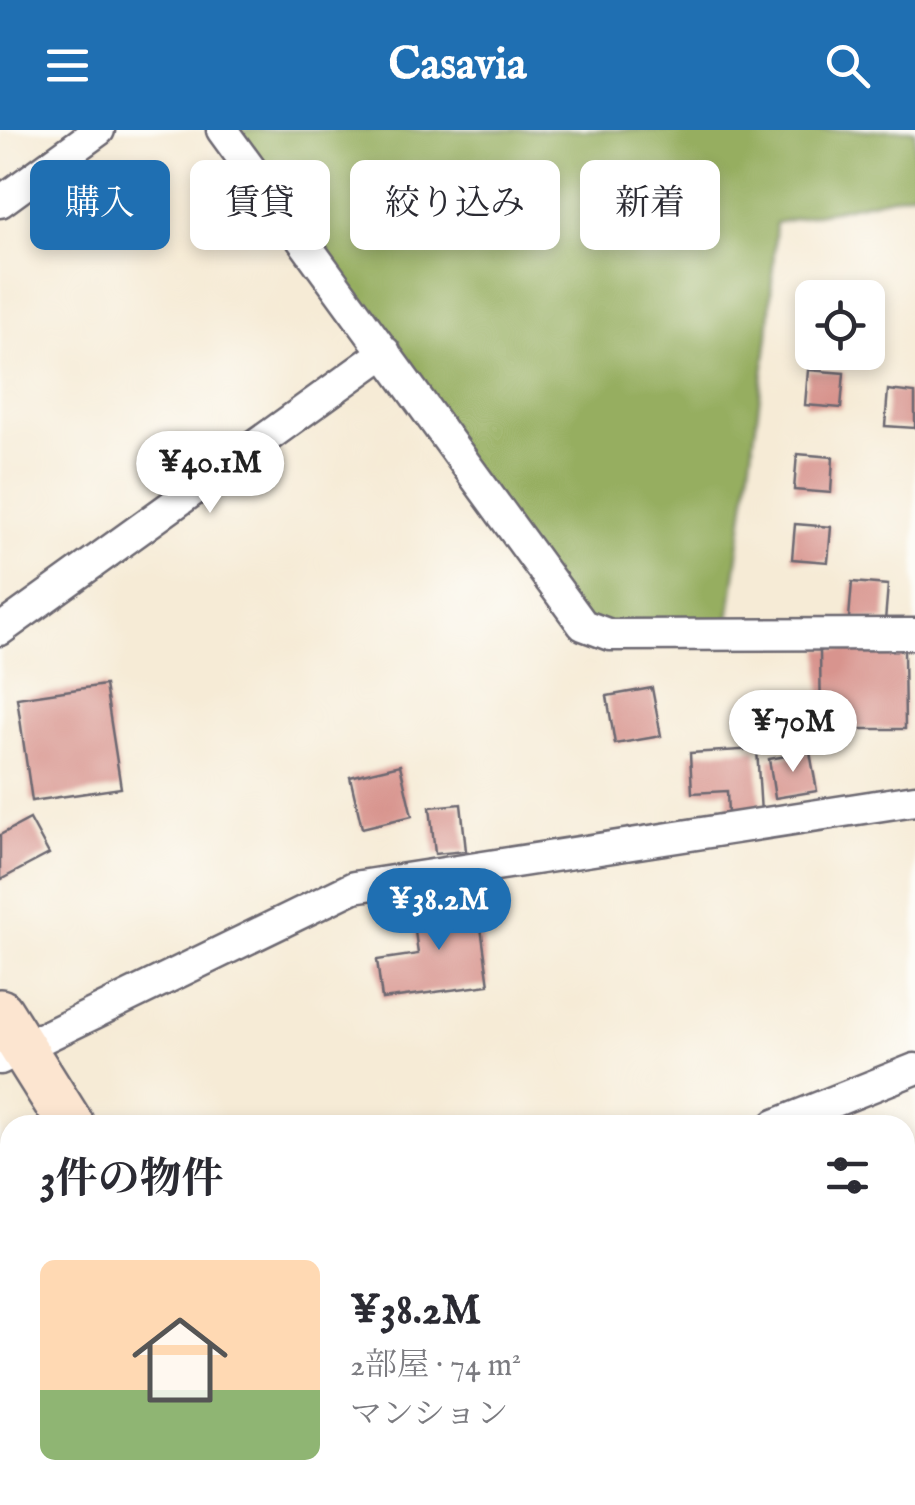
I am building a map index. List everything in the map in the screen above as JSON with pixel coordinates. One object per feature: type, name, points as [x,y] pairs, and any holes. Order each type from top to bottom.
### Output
[{"type":"street","points":[[0,202],[99,130]]},
{"type":"street","points":[[222,130],[582,626],[610,635],[915,634]]},
{"type":"street","points":[[0,630],[386,352]]},
{"type":"street","points":[[64,1115],[8,1040],[354,886],[915,800]]},
{"type":"street","points":[[800,1115],[915,1069]]},
{"type":"green space","points":[[222,130],[915,130],[915,192],[776,223],[768,337],[729,621],[583,625],[310,250],[330,250],[330,160],[244,160]]},
{"type":"building","points":[[808,370],[844,373],[841,408],[805,405]]},
{"type":"building","points":[[888,390],[915,393],[915,428],[885,426]]},
{"type":"building","points":[[797,454],[833,457],[831,493],[794,490]]},
{"type":"building","points":[[795,524],[831,527],[828,562],[792,559]]},
{"type":"building","points":[[852,582],[888,585],[885,621],[849,618]]},
{"type":"building","points":[[904,648],[905,729],[821,729],[820,649]]},
{"type":"building","points":[[105,685],[121,788],[32,801],[17,698]]},
{"type":"building","points":[[652,688],[661,736],[615,744],[607,696]]},
{"type":"building","points":[[757,749],[761,813],[728,815],[727,791],[692,793],[690,753]]},
{"type":"building","points":[[810,752],[817,791],[775,798],[769,759]]},
{"type":"building","points":[[400,765],[412,816],[362,828],[350,777]]},
{"type":"building","points":[[461,804],[466,851],[435,854],[430,807]]},
{"type":"building","points":[[30,819],[49,854],[0,880],[0,835]]},
{"type":"building","points":[[477,899],[489,985],[382,999],[377,960],[418,954],[412,907]]}]
